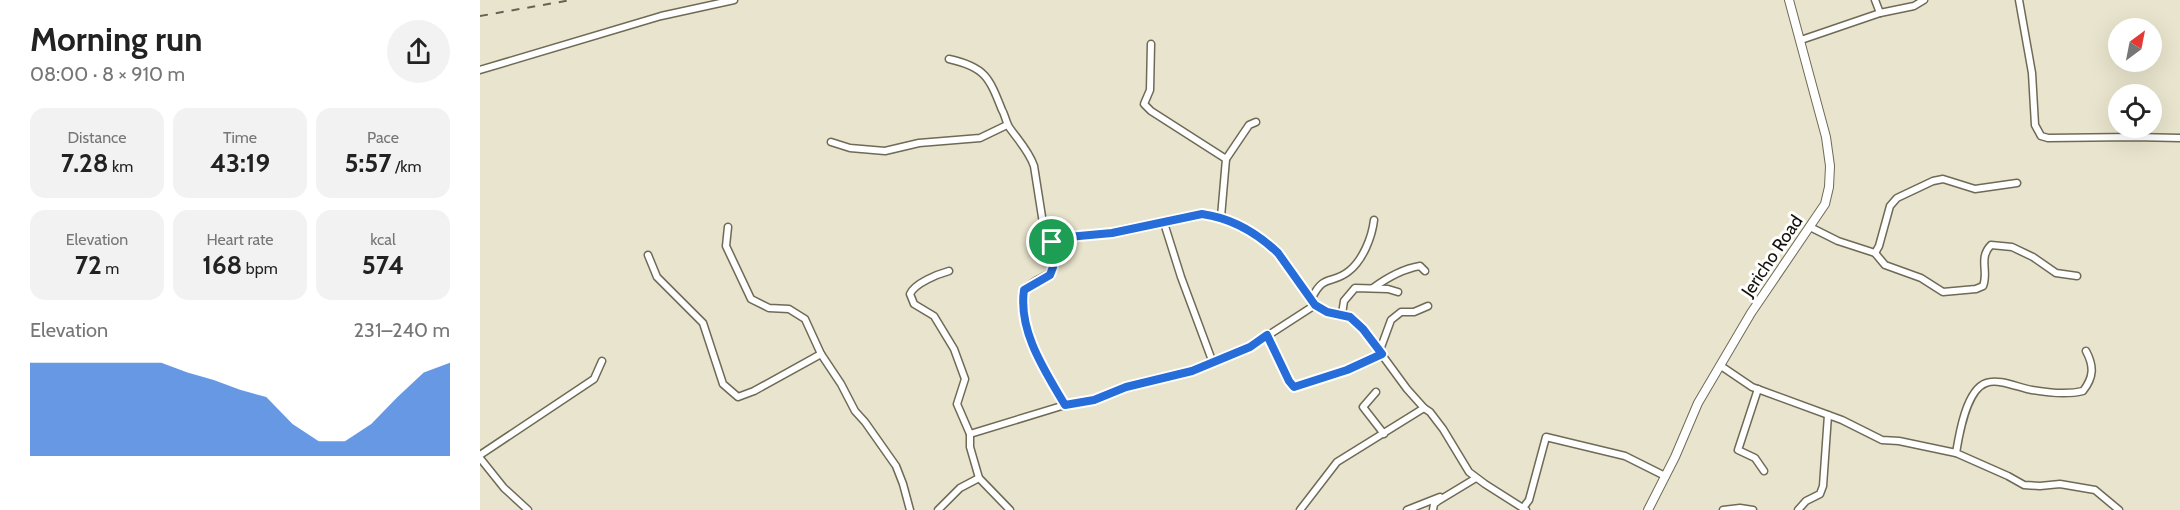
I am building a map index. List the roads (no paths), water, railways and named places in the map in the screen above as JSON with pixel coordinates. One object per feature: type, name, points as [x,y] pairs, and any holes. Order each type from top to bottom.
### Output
[{"type":"street","points":[[480,70],[661,16],[734,0]]},
{"type":"street","name":"Jericho Road","points":[[1648,510],[1698,403],[1751,313],[1824,204],[1829,187],[1830,166],[1826,137],[1789,0]]},
{"type":"street","points":[[1875,0],[1880,13]]},
{"type":"street","points":[[1801,40],[1880,13],[1914,6],[1924,0]]},
{"type":"street","points":[[2019,0],[2032,73],[2035,125],[2041,136],[2048,138],[2180,138]]},
{"type":"street","points":[[1151,44],[1150,90],[1144,106],[1226,159]]},
{"type":"street","points":[[949,59],[969,63],[979,69],[988,79],[1007,125],[1031,155],[1035,166],[1045,236],[1052,242],[1053,267],[1050,275],[1024,290],[1024,318],[1032,345],[1065,405]]},
{"type":"street","points":[[1221,217],[1226,159],[1249,125],[1256,122]]},
{"type":"street","points":[[831,142],[850,148],[885,151],[919,143],[980,138],[1007,125]]},
{"type":"street","points":[[1875,252],[1879,246],[1890,206],[1897,198],[1933,181],[1943,179],[1975,189],[2017,183]]},
{"type":"street","points":[[1052,242],[1068,237],[1112,233],[1202,214],[1221,217],[1271,246],[1315,305],[1327,312],[1350,317],[1363,329],[1407,389],[1443,429],[1469,472],[1525,509],[1546,437],[1625,456],[1665,477]]},
{"type":"street","points":[[1312,298],[1319,284],[1348,272],[1355,264],[1368,244],[1374,220]]},
{"type":"street","points":[[1164,223],[1181,278],[1213,363]]},
{"type":"street","points":[[728,227],[726,246],[751,299],[769,309],[789,309],[805,319],[821,354],[855,411],[896,466],[910,510]]},
{"type":"street","points":[[1810,227],[1838,242],[1875,252],[1885,265],[1921,279],[1943,292],[1976,289],[1983,286],[1985,275],[1983,259],[1991,245],[2012,248],[2056,273],[2077,276]]},
{"type":"street","points":[[648,255],[657,277],[703,323],[723,384],[738,397],[754,391],[821,354]]},
{"type":"street","points":[[1373,288],[1407,268],[1420,266],[1425,271]]},
{"type":"street","points":[[949,271],[940,273],[917,286],[910,294],[914,304],[934,316],[954,349],[965,379],[957,404],[970,434],[970,447],[979,478],[1010,510]]},
{"type":"street","points":[[1342,314],[1344,300],[1355,288],[1388,288],[1398,292]]},
{"type":"street","points":[[970,434],[1065,405],[1094,400],[1126,387],[1192,371],[1250,347],[1315,305]]},
{"type":"street","points":[[1267,335],[1294,387],[1347,370],[1381,352],[1391,320],[1401,312],[1414,312],[1428,306]]},
{"type":"street","points":[[1956,453],[1964,414],[1972,398],[1984,383],[1993,382],[2033,390],[2072,394],[2084,391],[2092,377],[2092,366],[2086,351]]},
{"type":"street","points":[[528,510],[504,488],[480,456],[594,380],[602,361]]},
{"type":"street","points":[[1721,366],[1758,389],[1842,420],[1882,440],[1899,441],[1956,453],[2024,485],[2060,484],[2095,490],[2119,510]]},
{"type":"street","points":[[1758,389],[1738,450],[1755,458],[1764,471]]},
{"type":"street","points":[[1376,392],[1363,407],[1384,434]]},
{"type":"street","points":[[1300,510],[1337,462],[1424,408]]},
{"type":"street","points":[[1798,510],[1806,501],[1820,494],[1823,486],[1828,415]]},
{"type":"street","points":[[938,510],[960,488],[979,478]]},
{"type":"street","points":[[1433,510],[1434,504],[1476,478]]},
{"type":"street","points":[[1407,510],[1451,493]]},
{"type":"street","points":[[1723,510],[1740,507],[1753,510]]},
{"type":"railway","points":[[480,16],[571,0]]}]
